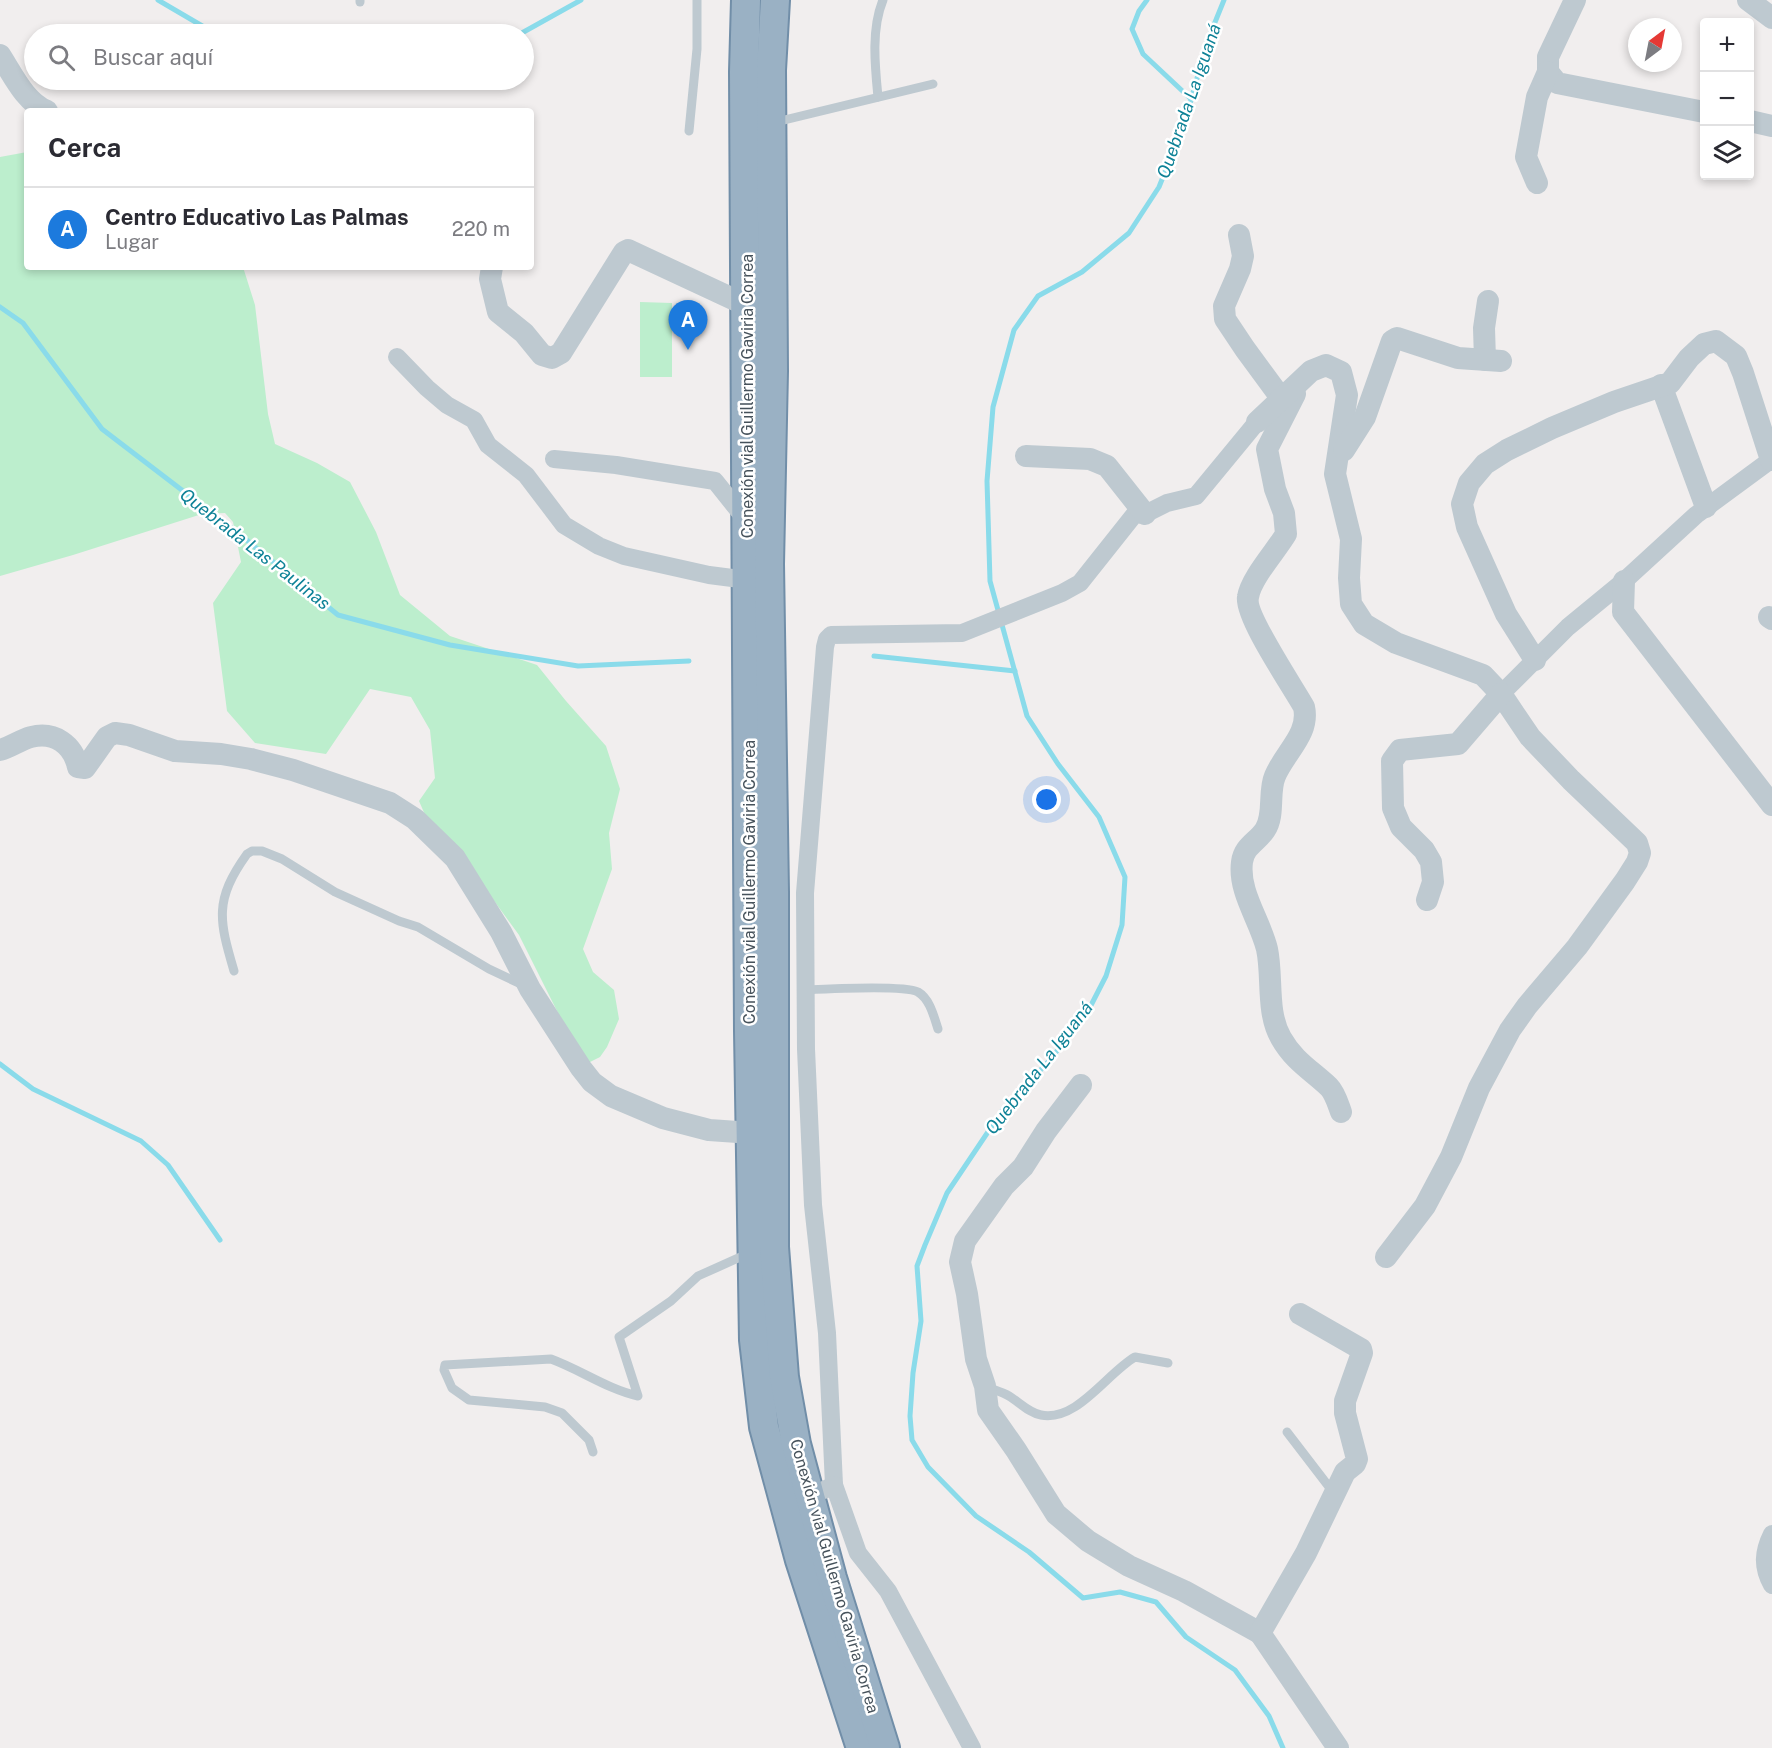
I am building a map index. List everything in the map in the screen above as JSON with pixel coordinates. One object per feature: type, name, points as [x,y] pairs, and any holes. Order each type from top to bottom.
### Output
[{"type":"highway","name":"Conexión vial Guillermo Gaviria Correa","points":[[746,0],[744,72],[749,1031],[754,1340],[764,1428],[800,1560],[861,1748]]},
{"type":"highway","name":"Conexión vial Guillermo Gaviria Correa","points":[[775,0],[771,70],[773,371],[769,564],[774,892],[774,1247],[784,1377],[796,1444],[822,1490],[836,1589],[885,1748]]},
{"type":"street","points":[[1537,183],[1526,157],[1537,97],[1548,72],[1548,57],[1575,0]]},
{"type":"street","points":[[1748,0],[1772,18]]},
{"type":"street","points":[[0,55],[28,98],[39,108]]},
{"type":"street","points":[[1548,72],[1557,83],[1700,111]]},
{"type":"street","points":[[1754,122],[1772,126]]},
{"type":"street","points":[[1239,235],[1243,256],[1240,269],[1224,306],[1225,319],[1281,398]]},
{"type":"street","points":[[491,270],[489,279],[498,312],[524,333],[542,355],[552,358],[561,353],[624,252],[628,250],[746,305]]},
{"type":"street","points":[[1336,464],[1365,417],[1392,341],[1396,338],[1458,358],[1493,360],[1484,328],[1488,302]]},
{"type":"street","points":[[1427,900],[1433,882],[1431,862],[1424,850],[1401,827],[1393,808],[1392,762],[1401,750],[1458,744],[1501,694],[1535,660],[1568,627],[1624,581],[1706,507],[1771,460],[1736,356],[1716,341],[1704,344],[1670,382],[1594,410],[1516,446],[1485,465],[1468,483],[1462,504],[1467,527],[1506,614],[1535,660]]},
{"type":"street","points":[[397,357],[447,405],[474,420],[488,445],[526,475],[564,525],[598,546],[624,556],[709,575],[748,580]]},
{"type":"street","points":[[972,1748],[888,1592],[858,1553],[822,1490],[827,1333],[813,1204],[806,1049],[805,892],[827,639],[831,635],[962,633],[1062,593],[1080,583],[1134,515],[1145,514],[1167,503],[1196,496],[1257,422],[1311,371],[1326,365],[1341,372],[1347,395],[1335,474],[1351,539],[1349,578],[1351,604],[1364,624],[1396,643],[1483,675],[1501,694],[1530,737],[1637,843],[1640,853],[1625,881],[1577,947],[1527,1006],[1510,1030],[1479,1088],[1451,1157],[1425,1206],[1386,1257]]},
{"type":"street","points":[[1303,379],[1267,448],[1275,489],[1284,513],[1286,534],[1255,581],[1247,598],[1251,616],[1304,707],[1305,726],[1275,776],[1269,822],[1265,830],[1245,852],[1242,861],[1242,883],[1266,949],[1274,1018],[1280,1036],[1302,1066],[1329,1087],[1341,1112]]},
{"type":"street","points":[[1661,385],[1706,507]]},
{"type":"street","points":[[716,481],[747,456]]},
{"type":"street","points":[[1026,456],[1090,459],[1107,466],[1145,514]]},
{"type":"street","points":[[555,459],[616,465],[716,481],[747,521]]},
{"type":"street","points":[[1624,581],[1623,612],[1772,805]]},
{"type":"street","points":[[0,750],[32,737],[45,735],[65,742],[77,760],[78,767],[85,768],[107,737],[115,733],[129,735],[175,751],[221,754],[251,759],[293,770],[390,803],[415,819],[455,858],[501,932],[530,989],[592,1082],[611,1096],[663,1118],[709,1130],[752,1133]]},
{"type":"street","points":[[1081,1085],[1046,1131],[1023,1167],[1004,1186],[965,1240],[960,1262],[976,1359],[985,1386],[988,1410],[1056,1514],[1088,1541],[1129,1566],[1184,1592],[1260,1633],[1338,1748]]},
{"type":"street","points":[[1260,1633],[1306,1553],[1345,1472],[1355,1464],[1357,1459],[1345,1413],[1345,1401],[1362,1353],[1358,1347],[1300,1314]]},
{"type":"street","points":[[1772,1534],[1766,1546],[1764,1565],[1772,1586]]},
{"type":"lane","points":[[689,131],[697,49],[697,0]]},
{"type":"lane","points":[[878,97],[875,62],[878,12],[883,0]]},
{"type":"lane","points":[[771,124],[933,84]]},
{"type":"lane","points":[[234,971],[223,932],[222,909],[226,890],[242,861],[252,851],[262,851],[282,859],[335,892],[399,921],[418,927],[489,969],[530,989]]},
{"type":"lane","points":[[806,990],[868,989],[918,992],[929,1004],[938,1029]]},
{"type":"lane","points":[[593,1452],[590,1440],[562,1413],[544,1407],[469,1400],[452,1388],[444,1370],[445,1365],[551,1359],[614,1389],[638,1396],[619,1337],[671,1301],[698,1276],[753,1252]]},
{"type":"lane","points":[[985,1386],[1006,1394],[1024,1407],[1041,1415],[1057,1415],[1079,1404],[1135,1358],[1168,1363]]},
{"type":"lane","points":[[1287,1432],[1335,1494]]},
{"type":"green space","points":[[24,153],[24,270],[244,270],[255,305],[268,414],[275,444],[317,463],[350,482],[376,532],[400,595],[450,636],[537,665],[606,746],[620,789],[609,833],[612,869],[583,949],[593,972],[614,990],[619,1019],[600,1057],[588,1063],[578,1053],[519,935],[452,843],[426,817],[419,801],[435,778],[430,730],[411,697],[370,689],[326,754],[255,743],[227,711],[213,603],[241,562],[233,522],[225,513],[202,514],[0,576],[0,157]]},
{"type":"green space","points":[[640,302],[672,303],[672,377],[640,377]]},
{"type":"waterway","points":[[158,0],[199,24]]},
{"type":"waterway","points":[[534,26],[581,0]]},
{"type":"waterway","points":[[1147,0],[1139,11],[1132,29],[1143,54],[1191,99]]},
{"type":"waterway","name":"Quebrada La Iguaná","points":[[1224,0],[1207,42],[1185,122],[1159,187],[1129,233],[1082,272],[1038,296],[1014,330],[993,407],[987,481],[990,581],[1027,716],[1058,764],[1099,817],[1125,877],[1122,925],[1106,976],[1086,1015],[1048,1062],[1002,1111],[947,1193],[917,1266],[921,1321],[913,1373],[910,1416],[912,1440],[928,1467],[976,1516],[1029,1552],[1083,1598],[1120,1592],[1156,1602],[1186,1637],[1235,1670],[1269,1716],[1283,1748]]},
{"type":"waterway","name":"Quebrada Las Paulinas","points":[[0,307],[23,323],[102,429],[238,533],[338,615],[450,645],[578,666],[689,661]]},
{"type":"waterway","name":"Quebrada Las Paulinas","points":[[874,656],[1015,671]]},
{"type":"waterway","points":[[0,1064],[33,1089],[141,1141],[168,1165],[220,1240]]},
{"type":"place","name":"Centro Educativo Las Palmas","points":[[688,350]]}]
